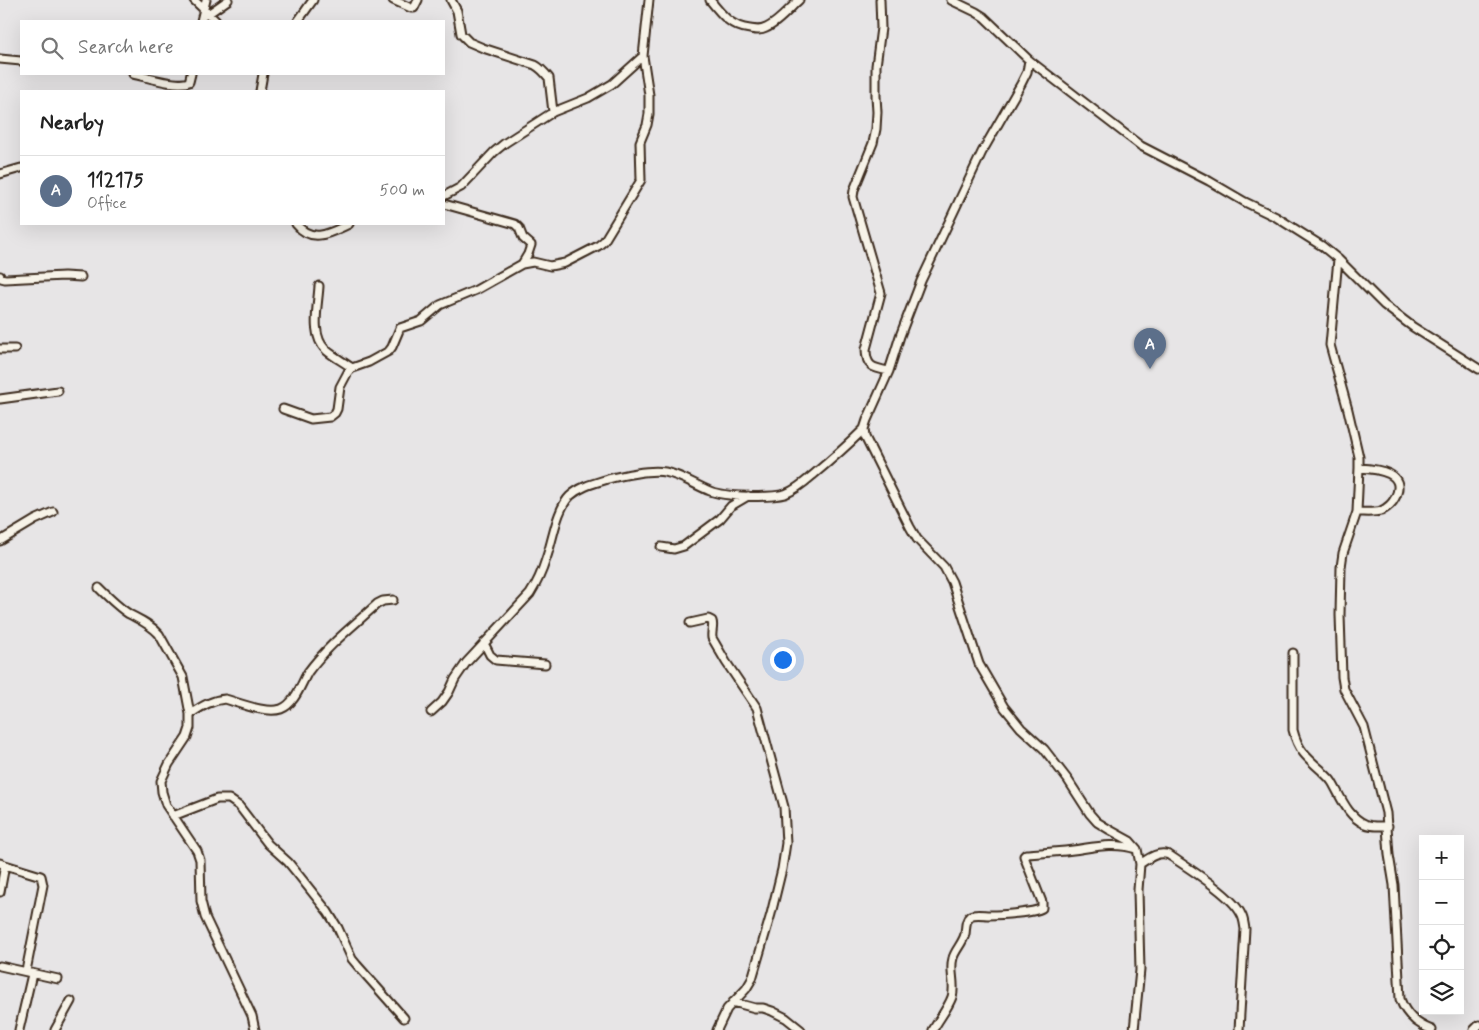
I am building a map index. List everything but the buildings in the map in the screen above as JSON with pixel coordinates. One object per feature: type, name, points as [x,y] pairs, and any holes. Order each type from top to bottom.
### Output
[{"type":"street","points":[[194,0],[204,15]]},
{"type":"street","points":[[204,15],[206,0]]},
{"type":"street","points":[[204,15],[228,0]]},
{"type":"street","points":[[299,20],[313,0]]},
{"type":"street","points":[[393,0],[406,7],[414,8],[418,0]]},
{"type":"street","points":[[451,0],[457,11],[461,34],[469,42],[540,67],[549,78],[553,112]]},
{"type":"street","points":[[283,409],[311,419],[330,417],[335,414],[337,409],[340,387],[348,372],[352,368],[369,362],[389,350],[400,328],[420,321],[440,305],[476,290],[522,264],[533,262],[545,266],[557,266],[573,260],[604,241],[639,185],[642,174],[640,142],[647,126],[649,114],[649,95],[643,56],[649,0]]},
{"type":"street","points":[[710,0],[724,18],[733,25],[744,29],[758,30],[771,25],[799,0]]},
{"type":"street","points":[[880,0],[881,28],[876,66],[876,129],[873,143],[852,197],[881,293],[866,348],[866,358],[870,365],[877,369],[889,371]]},
{"type":"street","points":[[951,0],[984,17],[1029,60],[1141,146],[1282,220],[1322,246],[1338,259],[1384,305],[1439,345],[1479,369]]},
{"type":"street","points":[[445,195],[461,187],[505,143],[553,112],[588,98],[612,84],[643,56]]},
{"type":"street","points":[[0,59],[20,61]]},
{"type":"street","points":[[430,712],[442,702],[466,663],[523,602],[537,582],[564,504],[579,489],[620,476],[663,471],[720,495],[775,496],[790,492],[800,486],[864,429],[889,371],[902,328],[925,272],[982,152],[1027,72],[1029,60]]},
{"type":"street","points":[[138,75],[178,84],[189,82],[191,75]]},
{"type":"street","points":[[260,90],[263,75]]},
{"type":"street","points":[[0,174],[20,168]]},
{"type":"street","points":[[445,204],[517,225],[523,238],[531,245],[522,264]]},
{"type":"street","points":[[297,225],[305,233],[312,236],[332,232],[347,225]]},
{"type":"street","points":[[1338,259],[1330,345],[1359,457],[1358,512],[1343,553],[1340,615],[1342,677],[1344,689],[1364,727],[1386,813],[1394,892],[1400,999],[1409,1016],[1417,1023],[1432,1030]]},
{"type":"street","points":[[0,276],[5,279],[81,277]]},
{"type":"street","points":[[320,286],[316,330],[320,341],[327,351],[352,368]]},
{"type":"street","points":[[0,349],[15,348]]},
{"type":"street","points":[[0,398],[58,391]]},
{"type":"street","points":[[864,429],[867,442],[910,527],[917,539],[944,567],[952,582],[979,664],[1004,707],[1021,728],[1044,749],[1097,822],[1130,840],[1137,849],[1140,864],[1138,890],[1140,970],[1134,1030]]},
{"type":"street","points":[[1358,512],[1375,512],[1388,507],[1394,498],[1398,486],[1393,476],[1385,472],[1373,468],[1359,468]]},
{"type":"street","points":[[662,548],[674,549],[684,546],[720,519],[731,506],[748,496]]},
{"type":"street","points":[[0,541],[35,520],[53,512]]},
{"type":"street","points":[[99,588],[112,601],[129,614],[149,625],[158,634],[183,678],[190,714],[190,728],[161,781],[164,798],[173,816],[197,851],[200,860],[201,901],[205,917],[252,1016],[255,1030]]},
{"type":"street","points":[[190,714],[211,702],[225,699],[264,710],[273,711],[286,706],[292,701],[315,663],[327,650],[377,604],[394,600]]},
{"type":"street","points":[[690,623],[708,619],[712,621],[712,638],[757,708],[784,807],[786,843],[782,869],[752,979],[746,989],[727,1009],[717,1030]]},
{"type":"street","points":[[484,643],[490,655],[496,660],[545,664]]},
{"type":"street","points":[[1292,653],[1293,730],[1295,740],[1302,754],[1331,780],[1346,808],[1356,819],[1365,824],[1388,826]]},
{"type":"street","points":[[173,816],[217,799],[229,800],[239,806],[268,844],[288,862],[328,912],[338,928],[352,959],[404,1018]]},
{"type":"street","points":[[932,1030],[951,998],[954,981],[953,957],[965,935],[969,917],[972,915],[1031,912],[1042,908],[1042,902],[1024,856],[1026,854],[1096,846],[1121,845],[1137,849]]},
{"type":"street","points":[[1140,864],[1158,853],[1169,855],[1228,898],[1241,913],[1245,929],[1239,1030]]},
{"type":"street","points":[[0,892],[3,864],[41,876],[43,880],[19,1030]]},
{"type":"street","points":[[0,966],[58,979]]},
{"type":"street","points":[[55,1030],[71,1001]]},
{"type":"street","points":[[733,1002],[772,1011],[786,1018],[801,1030]]},
{"type":"street","points":[[1474,1030],[1479,1025]]},
{"type":"place","name":"112175","points":[[1150,369]]}]
